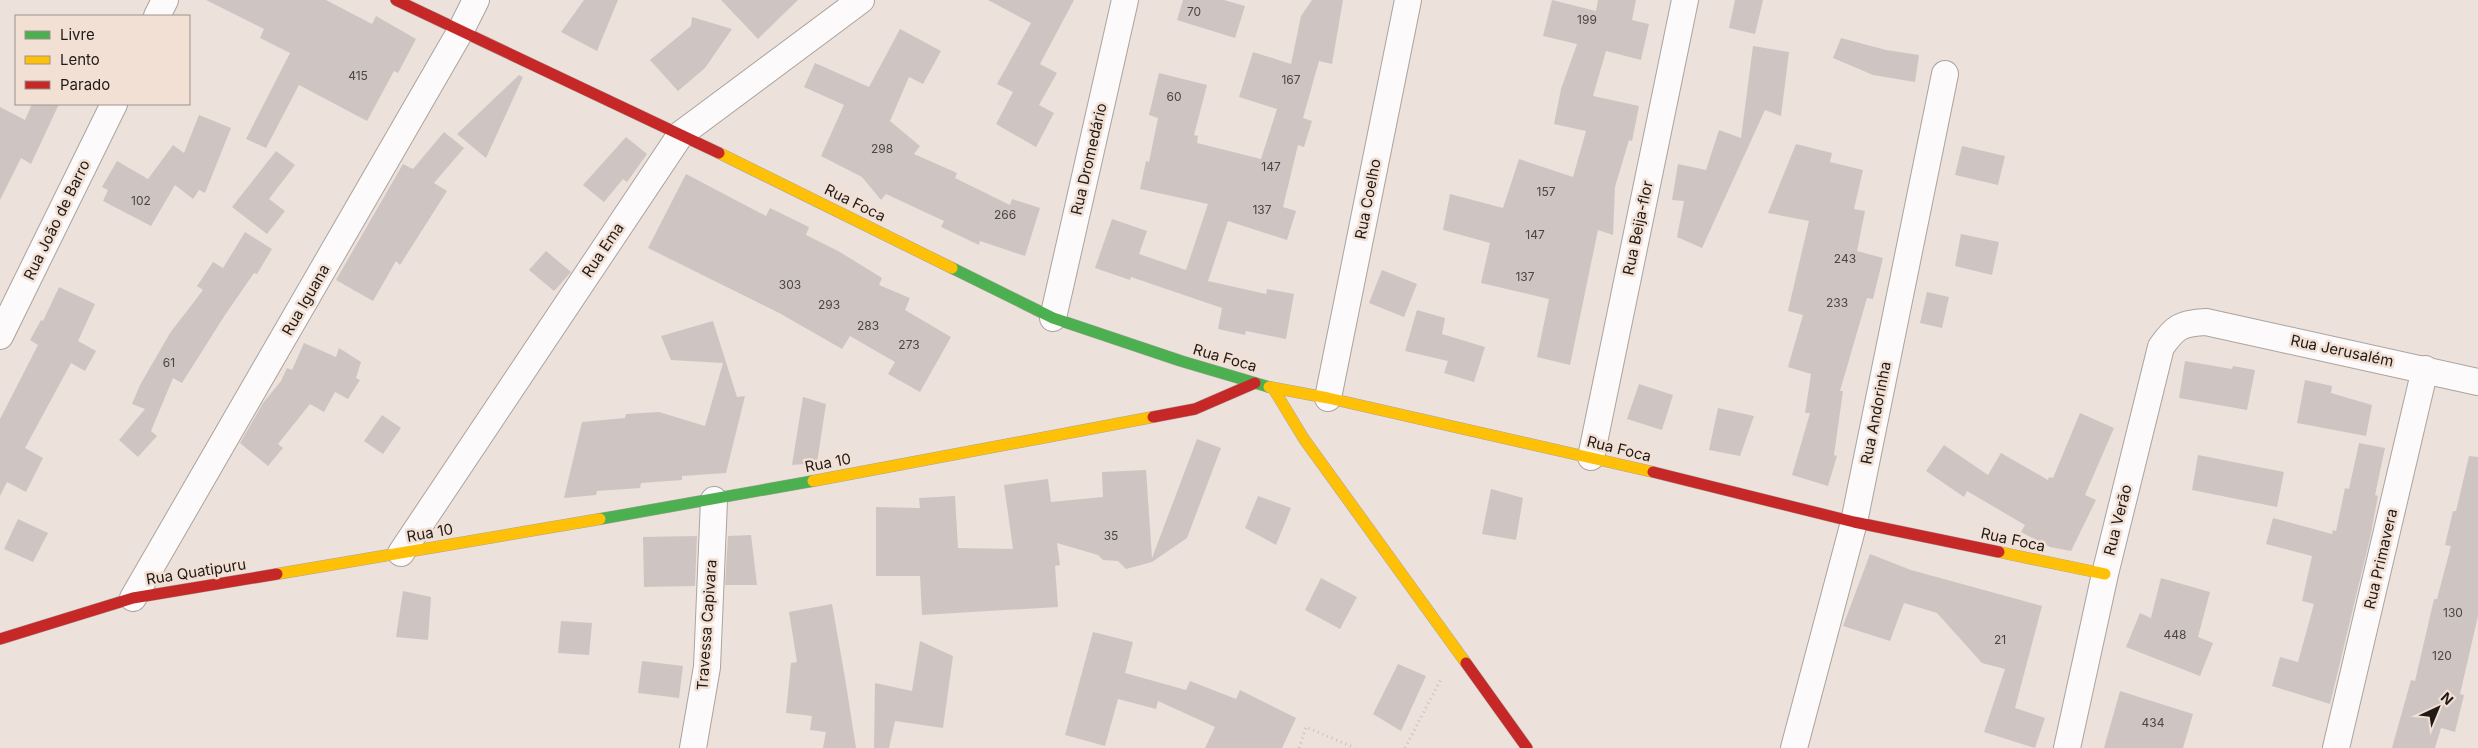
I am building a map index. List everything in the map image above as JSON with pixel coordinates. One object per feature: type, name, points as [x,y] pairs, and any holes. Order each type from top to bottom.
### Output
[{"type":"street","points":[[158,15],[165,0]]},
{"type":"street","name":"Rua Foca","points":[[396,0],[460,32],[681,134],[1053,318],[1181,361],[1273,388],[1328,398],[1591,457],[1854,522],[2105,574]]},
{"type":"street","name":"Rua Iguana","points":[[133,598],[460,32],[476,0]]},
{"type":"street","name":"Rua Ema","points":[[401,554],[681,134],[861,0]]},
{"type":"street","name":"Rua Dromedário","points":[[1053,318],[1125,0]]},
{"type":"street","name":"Rua Coelho","points":[[1328,398],[1408,0]]},
{"type":"street","name":"Rua Beija-flor","points":[[1591,457],[1685,0]]},
{"type":"street","name":"Rua Andorinha","points":[[1794,748],[1854,522],[1945,74]]},
{"type":"street","name":"Rua João de Barro","points":[[0,336],[114,105]]},
{"type":"street","name":"Rua Jerusalém","points":[[2206,322],[2478,382]]},
{"type":"street","name":"Rua Verão","points":[[2067,748],[2105,574],[2161,347],[2171,332],[2186,323],[2206,322]]},
{"type":"street","name":"Rua Primavera","points":[[2336,748],[2425,369]]},
{"type":"street","name":"Rua 10","points":[[401,554],[714,500],[1195,409],[1255,382]]},
{"type":"street","points":[[1273,388],[1304,439],[1527,748]]},
{"type":"street","name":"Travessa Capivara","points":[[693,748],[707,667],[714,500]]},
{"type":"street","name":"Rua Quatipuru","points":[[0,639],[133,598],[401,554]]},
{"type":"path","points":[[1405,748],[1456,650]]},
{"type":"path","points":[[1299,748],[1306,727],[1355,748]]},
{"type":"building","points":[[206,0],[326,0],[372,24],[376,16],[416,39],[398,73],[394,71],[367,121],[299,85],[266,148],[246,139],[290,53],[260,38],[264,29]]},
{"type":"building","points":[[584,0],[618,0],[597,51],[561,32]]},
{"type":"building","points":[[721,0],[798,0],[758,39]]},
{"type":"building","points":[[988,0],[1074,0],[1040,64],[1057,73],[1039,105],[1054,113],[1036,147],[996,124],[1013,92],[997,84],[1031,23]]},
{"type":"building","points":[[1183,0],[1224,0],[1245,6],[1235,38],[1177,20]]},
{"type":"building","points":[[1312,0],[1343,0],[1332,64],[1319,61],[1303,118],[1312,121],[1304,147],[1298,145],[1283,207],[1296,211],[1287,240],[1228,221],[1208,281],[1266,294],[1267,289],[1294,294],[1286,339],[1246,331],[1245,335],[1218,329],[1222,308],[1131,277],[1130,280],[1095,268],[1112,219],[1147,231],[1139,254],[1186,270],[1208,204],[1140,189],[1146,161],[1149,162],[1158,118],[1149,115],[1159,73],[1207,85],[1194,135],[1198,136],[1197,143],[1261,159],[1277,109],[1239,97],[1253,52],[1291,64],[1301,16]]},
{"type":"building","points":[[1552,0],[1596,11],[1598,0],[1636,0],[1632,20],[1649,24],[1641,60],[1606,51],[1593,96],[1639,106],[1632,141],[1629,140],[1615,187],[1613,235],[1598,230],[1570,365],[1537,357],[1549,299],[1481,283],[1490,243],[1443,230],[1450,194],[1503,208],[1519,159],[1573,177],[1586,131],[1554,124],[1561,89],[1577,44],[1543,36]]},
{"type":"building","points":[[1735,0],[1763,0],[1755,34],[1729,28]]},
{"type":"building","points":[[692,17],[732,29],[705,68],[678,91],[650,60],[691,26]]},
{"type":"building","points":[[900,29],[941,51],[923,84],[909,77],[890,121],[920,146],[914,154],[957,173],[955,178],[1010,205],[1012,199],[1040,208],[1025,256],[980,241],[979,245],[941,227],[944,221],[886,194],[881,200],[862,177],[821,156],[844,105],[804,87],[815,63],[869,87]]},
{"type":"building","points":[[1841,38],[1886,50],[1919,55],[1915,82],[1873,75],[1833,58]]},
{"type":"building","points":[[1753,46],[1789,52],[1781,116],[1765,110],[1702,248],[1677,237],[1684,201],[1672,200],[1678,164],[1706,170],[1719,130],[1741,138]]},
{"type":"building","points":[[519,75],[523,77],[486,158],[457,134]]},
{"type":"building","points":[[32,105],[59,105],[31,164],[21,158],[0,200],[0,107],[25,120]]},
{"type":"building","points":[[199,115],[231,128],[205,193],[199,190],[193,199],[175,185],[151,226],[103,201],[108,190],[102,187],[117,161],[148,179],[173,145],[184,153]]},
{"type":"building","points":[[444,132],[464,148],[434,183],[447,191],[400,265],[396,261],[373,301],[336,280],[403,164],[413,169]]},
{"type":"building","points":[[626,137],[647,154],[627,182],[623,179],[604,202],[583,185]]},
{"type":"building","points":[[1796,144],[1832,153],[1830,162],[1863,170],[1854,209],[1865,211],[1857,251],[1883,258],[1873,299],[1867,298],[1840,391],[1843,391],[1834,455],[1837,456],[1828,486],[1792,475],[1810,413],[1805,413],[1811,374],[1788,367],[1803,315],[1788,311],[1809,221],[1768,213]]},
{"type":"building","points":[[1962,146],[2005,156],[1998,185],[1955,175]]},
{"type":"building","points":[[276,151],[295,165],[269,199],[285,211],[267,234],[232,207]]},
{"type":"building","points":[[686,174],[766,216],[770,208],[809,227],[806,235],[840,252],[882,278],[879,285],[910,298],[905,310],[951,337],[920,392],[888,374],[895,362],[850,336],[842,349],[781,314],[648,248]]},
{"type":"building","points":[[245,232],[272,249],[257,274],[254,273],[225,315],[182,383],[173,378],[151,431],[157,436],[138,457],[119,440],[145,409],[132,404],[140,385],[170,333],[203,290],[197,286],[213,262],[223,268]]},
{"type":"building","points":[[1961,234],[1999,242],[1992,275],[1955,266]]},
{"type":"building","points":[[546,251],[571,272],[554,291],[529,270]]},
{"type":"building","points":[[1382,270],[1417,284],[1404,317],[1369,303]]},
{"type":"building","points":[[59,287],[95,304],[78,341],[96,351],[85,371],[71,363],[25,448],[43,458],[26,492],[7,482],[0,496],[0,419],[38,345],[30,340],[41,320],[43,321]]},
{"type":"building","points":[[1927,292],[1949,297],[1942,328],[1920,323]]},
{"type":"building","points":[[1417,310],[1445,318],[1442,334],[1485,347],[1474,382],[1444,373],[1448,361],[1405,351]]},
{"type":"building","points":[[713,321],[737,397],[745,396],[726,473],[682,476],[682,480],[641,483],[640,488],[597,491],[596,495],[564,498],[582,422],[625,418],[626,414],[659,412],[705,426],[723,363],[671,360],[661,336]]},
{"type":"building","points":[[304,343],[336,357],[339,348],[361,362],[356,378],[360,380],[348,399],[335,392],[324,412],[310,404],[278,444],[283,448],[268,466],[240,443],[263,403],[281,381],[287,368],[292,370]]},
{"type":"building","points":[[2185,361],[2232,369],[2233,366],[2255,370],[2247,410],[2179,398]]},
{"type":"building","points":[[2305,380],[2332,386],[2331,393],[2372,405],[2366,436],[2297,423]]},
{"type":"building","points":[[1639,384],[1673,395],[1662,430],[1627,419]]},
{"type":"building","points":[[803,397],[826,404],[817,463],[792,465]]},
{"type":"building","points":[[1718,408],[1754,416],[1740,456],[1709,450]]},
{"type":"building","points":[[2080,413],[2114,428],[2085,495],[2096,500],[2071,551],[2050,547],[2021,532],[2025,525],[1967,491],[1964,497],[1926,471],[1944,445],[1988,475],[2001,453],[2048,480],[2049,477],[2053,478]]},
{"type":"building","points":[[382,415],[401,428],[383,454],[364,441]]},
{"type":"building","points":[[1197,439],[1221,448],[1187,538],[1152,562],[1126,569],[1118,561],[1103,560],[1098,555],[1057,543],[1060,565],[1055,566],[1058,607],[922,615],[920,576],[876,576],[876,507],[920,508],[919,498],[955,496],[958,548],[1013,549],[1004,485],[1048,479],[1051,502],[1103,497],[1102,472],[1146,470],[1152,558]]},
{"type":"building","points":[[2359,443],[2385,448],[2375,495],[2378,496],[2370,538],[2330,704],[2272,686],[2280,657],[2298,662],[2314,604],[2302,601],[2312,556],[2266,544],[2273,518],[2332,534],[2333,530],[2336,531],[2345,488],[2349,489]]},
{"type":"building","points":[[2198,455],[2284,472],[2277,507],[2192,490]]},
{"type":"building","points":[[2469,456],[2478,457],[2478,616],[2460,694],[2464,695],[2455,732],[2441,728],[2435,748],[2392,748],[2411,680],[2415,681],[2434,599],[2437,599],[2451,546],[2445,545],[2453,511],[2456,511]]},
{"type":"building","points":[[1491,489],[1523,498],[1516,540],[1482,534]]},
{"type":"building","points":[[1258,496],[1291,508],[1276,545],[1245,528]]},
{"type":"building","points":[[18,519],[48,533],[33,562],[4,549]]},
{"type":"building","points":[[751,535],[757,585],[725,585],[728,536]]},
{"type":"building","points":[[697,536],[695,586],[644,587],[643,537]]},
{"type":"building","points":[[1870,554],[1911,570],[2042,606],[2015,708],[2045,718],[2035,748],[1984,732],[2005,669],[1982,663],[1937,613],[1904,603],[1890,641],[1843,626]]},
{"type":"building","points":[[1321,578],[1357,597],[1340,629],[1305,610]]},
{"type":"building","points":[[2161,578],[2210,592],[2198,637],[2213,643],[2200,676],[2126,647],[2140,613],[2151,618]]},
{"type":"building","points":[[403,591],[431,597],[428,640],[396,637]]},
{"type":"building","points":[[832,604],[856,748],[823,748],[826,732],[810,730],[812,716],[786,713],[791,663],[797,662],[789,612]]},
{"type":"building","points":[[561,621],[592,623],[589,655],[558,653]]},
{"type":"building","points":[[1093,632],[1133,642],[1125,673],[1186,690],[1190,681],[1236,699],[1240,690],[1296,718],[1282,748],[1205,748],[1215,727],[1158,701],[1156,709],[1118,699],[1105,746],[1065,735]]},
{"type":"building","points":[[920,641],[953,656],[943,728],[895,721],[889,748],[874,748],[875,683],[912,691]]},
{"type":"building","points":[[642,661],[683,666],[679,698],[638,693]]},
{"type":"building","points":[[1398,664],[1426,676],[1401,731],[1373,714]]},
{"type":"building","points":[[2120,691],[2193,714],[2183,748],[2104,748]]},
{"type":"traffic: fast","points":[[952,268],[1053,318],[1181,361],[1269,387]]},
{"type":"traffic: fast","points":[[600,519],[813,481]]},
{"type":"traffic: slow","points":[[719,153],[952,268]]},
{"type":"traffic: slow","points":[[1269,387],[1328,398],[1653,472]]},
{"type":"traffic: slow","points":[[1273,388],[1304,439],[1466,663]]},
{"type":"traffic: slow","points":[[813,481],[1153,417]]},
{"type":"traffic: slow","points":[[277,574],[600,519]]},
{"type":"traffic: slow","points":[[1999,552],[2105,574]]},
{"type":"traffic: jam","points":[[396,0],[719,153]]},
{"type":"traffic: jam","points":[[1153,417],[1195,409],[1255,383]]},
{"type":"traffic: jam","points":[[1653,472],[1854,522],[1999,552]]},
{"type":"traffic: jam","points":[[0,639],[133,598],[277,574]]},
{"type":"traffic: jam","points":[[1466,663],[1527,748]]}]
